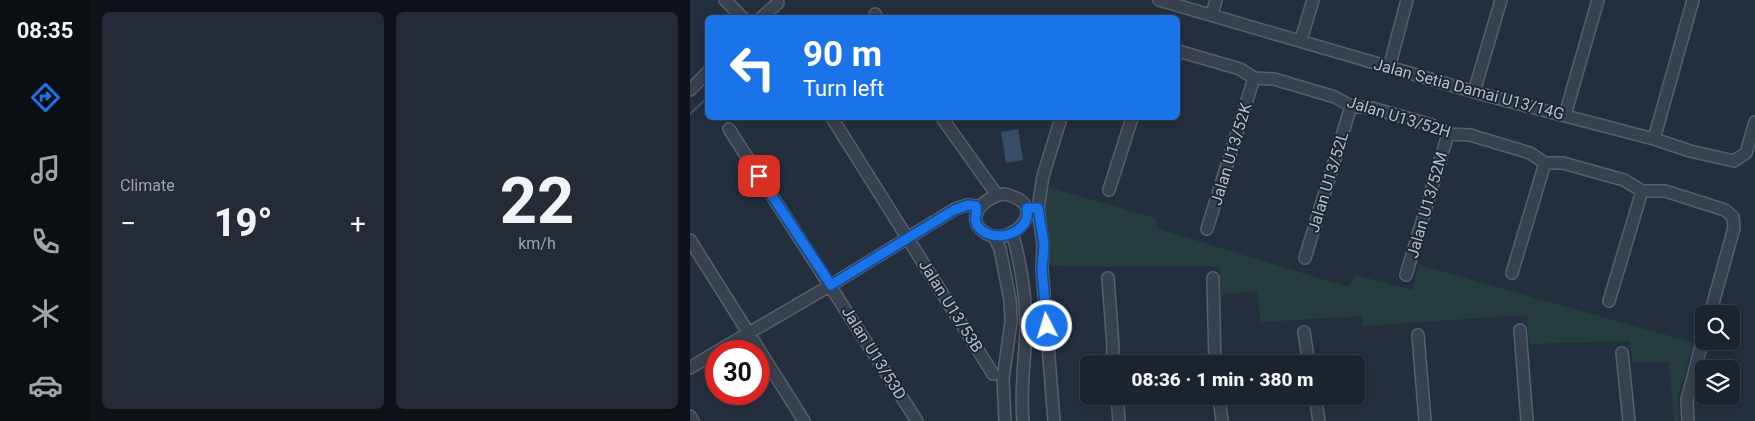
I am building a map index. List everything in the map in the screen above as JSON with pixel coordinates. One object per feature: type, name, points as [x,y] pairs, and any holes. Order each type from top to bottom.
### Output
[{"type":"street","points":[[725,0],[740,15]]},
{"type":"street","name":"Jalan Setia Damai U13/14G","points":[[1159,0],[1474,92],[1654,139],[1690,151],[1734,161],[1746,153],[1755,122]]},
{"type":"street","points":[[1212,14],[1216,0]]},
{"type":"street","points":[[1301,40],[1313,0]]},
{"type":"street","points":[[1390,68],[1407,0]]},
{"type":"street","points":[[1474,92],[1501,0]]},
{"type":"street","points":[[1565,115],[1598,0]]},
{"type":"street","points":[[1654,139],[1694,0]]},
{"type":"street","points":[[764,15],[778,3]]},
{"type":"street","name":"Jalan U13/52H","points":[[1180,52],[1240,69],[1254,78],[1274,79],[1335,97],[1351,106],[1372,108],[1432,125],[1448,134],[1470,135],[1530,153],[1545,164],[1563,163],[1624,180],[1642,191],[1664,191],[1725,210],[1733,217],[1734,228],[1713,305]]},
{"type":"street","points":[[690,90],[705,75]]},
{"type":"street","name":"Jalan U13/52K","points":[[1208,229],[1254,78]]},
{"type":"street","name":"Jalan U13/52L","points":[[1305,258],[1351,106]]},
{"type":"street","name":"Jalan U13/53B","points":[[833,120],[993,374]]},
{"type":"street","points":[[943,120],[997,195]]},
{"type":"street","points":[[1054,421],[1042,270],[1044,244],[1033,208],[1016,196],[997,195],[977,209],[975,218],[977,226],[984,233],[994,236],[1004,236],[1021,228],[1033,208],[1060,120]]},
{"type":"street","points":[[1109,190],[1131,120]]},
{"type":"street","name":"Jalan U13/53D","points":[[729,129],[917,421]]},
{"type":"street","name":"Jalan U13/52M","points":[[1406,275],[1448,134]]},
{"type":"street","points":[[1512,273],[1545,164]]},
{"type":"street","points":[[1609,301],[1642,191]]},
{"type":"street","points":[[738,340],[954,210],[968,205],[976,206],[977,209]]},
{"type":"street","points":[[1012,232],[1022,270],[1025,302],[1026,329],[1022,382],[1023,421]]},
{"type":"street","points":[[994,236],[1000,249],[1010,300],[1011,322],[1004,380],[1005,421]]},
{"type":"street","points":[[690,240],[804,421]]},
{"type":"street","points":[[1108,278],[1112,355]]},
{"type":"street","points":[[1213,278],[1215,355]]},
{"type":"street","points":[[1520,330],[1527,421]]},
{"type":"street","points":[[1304,332],[1308,355]]},
{"type":"street","points":[[1418,335],[1425,421]]},
{"type":"street","points":[[1688,421],[1687,400],[1700,350]]},
{"type":"street","points":[[1622,353],[1628,421]]},
{"type":"street","points":[[690,368],[705,359]]},
{"type":"street","points":[[1118,405],[1119,421]]},
{"type":"street","points":[[1220,405],[1222,421]]},
{"type":"street","points":[[1316,405],[1319,421]]},
{"type":"street","points":[[690,416],[693,421]]},
{"type":"green space","points":[[1045,186],[1155,218],[1159,229],[1348,287],[1356,275],[1412,290],[1419,265],[1695,343],[1678,395],[1679,421],[1674,421],[1669,362],[1633,363],[1630,341],[1529,344],[1527,315],[1363,326],[1362,316],[1261,322],[1257,291],[1221,295],[1219,267],[1047,266],[1049,242],[1045,213]]},
{"type":"water","points":[[1018,129],[1023,160],[1006,163],[1001,132]]},
{"type":"waterway","points":[[690,114],[705,100]]},
{"type":"route","points":[[759,176],[831,285],[954,210],[968,205],[976,206],[975,218],[977,226],[984,233],[1004,236],[1021,228],[1027,220],[1027,208],[1038,208],[1044,244],[1042,270],[1047,326]]}]
